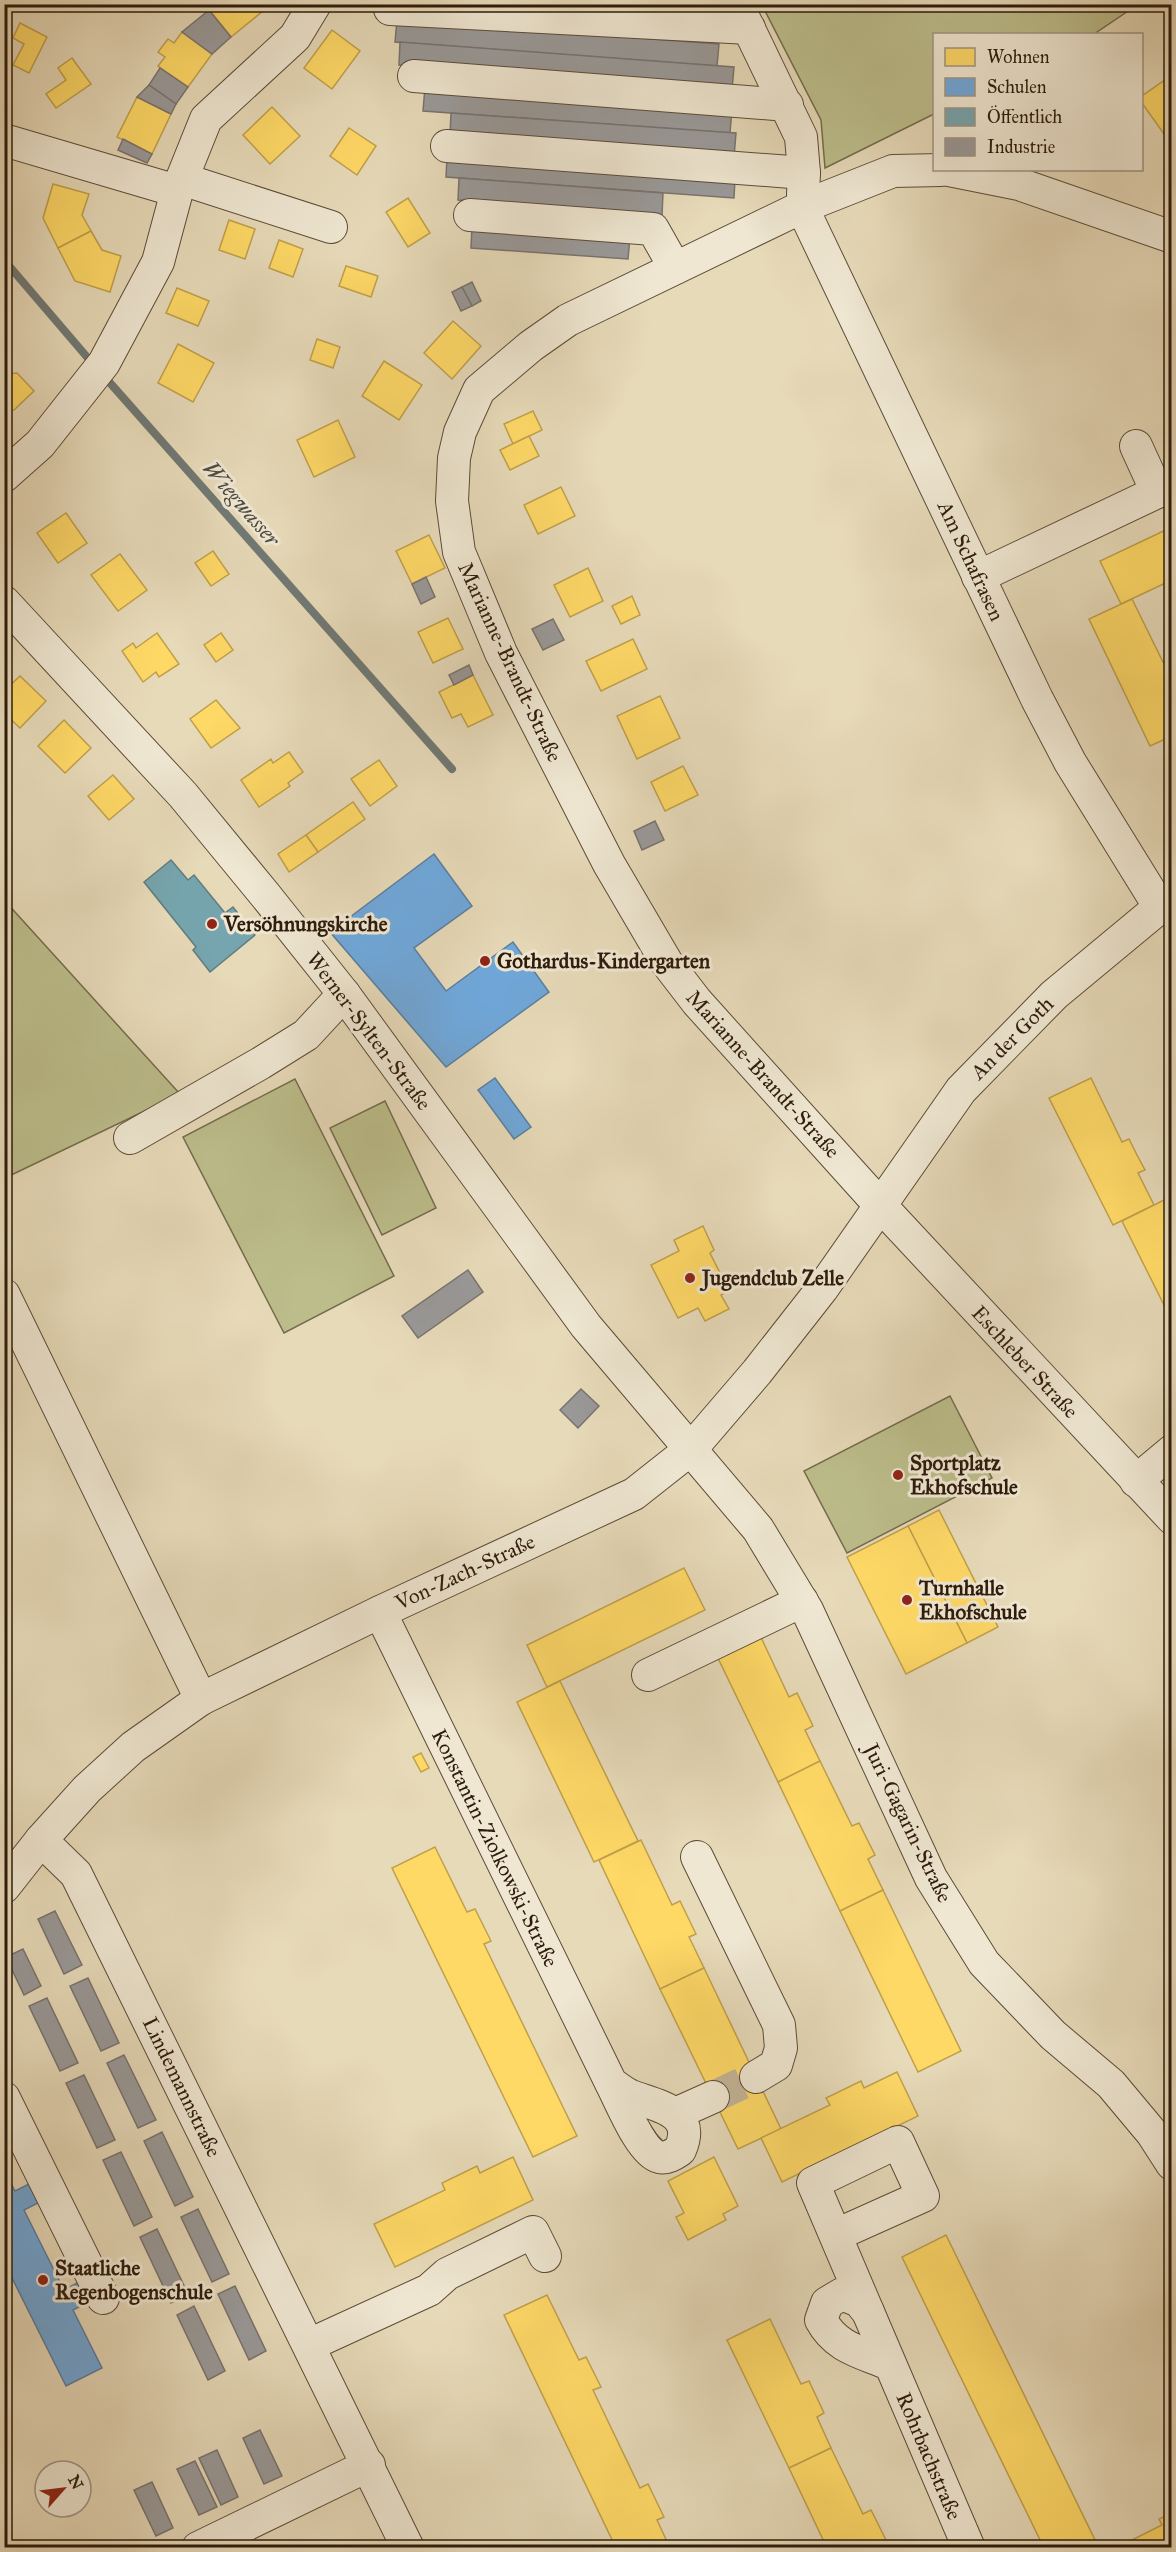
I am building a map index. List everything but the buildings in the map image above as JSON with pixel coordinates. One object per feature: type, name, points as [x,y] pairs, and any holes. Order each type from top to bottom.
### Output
[{"type":"street","points":[[4,476],[40,444],[96,375],[158,261],[179,185],[206,119],[295,37],[315,4]]},
{"type":"street","points":[[390,9],[743,16],[788,105],[801,137],[804,173],[802,207]]},
{"type":"street","points":[[414,76],[788,105]]},
{"type":"street","points":[[4,140],[331,227]]},
{"type":"street","points":[[447,146],[804,173]]},
{"type":"street","name":"Marianne-Brandt-Straße","points":[[879,1204],[697,1002],[667,963],[609,864],[501,653],[459,552],[452,501],[454,458],[460,432],[479,390],[531,346],[568,320],[802,207],[893,171],[933,170]]},
{"type":"street","points":[[954,171],[1019,184],[1172,237]]},
{"type":"street","name":"Am Schafrasen","points":[[802,207],[1037,699],[1070,762],[1165,901]]},
{"type":"street","points":[[470,215],[653,229],[675,268]]},
{"type":"street","points":[[978,577],[1164,489],[1136,446]]},
{"type":"street","name":"Werner-Sylten-Straße","points":[[4,602],[183,795],[344,994],[586,1326],[691,1449]]},
{"type":"street","name":"An der Goth","points":[[879,1204],[961,1090],[1054,995],[1165,901]]},
{"type":"street","points":[[129,1138],[306,1035],[344,994]]},
{"type":"street","name":"Von-Zach-Straße","points":[[4,1887],[41,1840],[87,1789],[133,1747],[201,1699],[380,1612],[634,1494],[691,1449],[757,1372],[822,1289],[879,1204]]},
{"type":"street","name":"Eschleber Straße","points":[[879,1204],[1172,1518]]},
{"type":"street","points":[[4,1295],[201,1699]]},
{"type":"street","name":"Juri-Gagarin-Straße","points":[[691,1449],[758,1529],[802,1601],[931,1878],[984,1963],[1053,2035],[1112,2084],[1152,2133],[1172,2164]]},
{"type":"street","points":[[1136,1481],[1172,1451]]},
{"type":"street","points":[[648,1675],[802,1601]]},
{"type":"street","name":"Konstantin-Ziolkowski-Straße","points":[[380,1612],[611,2084],[642,2143],[649,2152],[660,2158],[672,2156],[680,2150],[684,2141],[680,2120],[675,2114]]},
{"type":"street","name":"Lindemannstraße","points":[[41,1840],[76,1874],[408,2547]]},
{"type":"street","points":[[697,1857],[779,2025],[781,2048],[776,2065],[756,2077]]},
{"type":"street","points":[[611,2084],[629,2096],[663,2106],[675,2114],[713,2097]]},
{"type":"street","points":[[4,2098],[103,2298]]},
{"type":"street","name":"Rohrbachstraße","points":[[836,2235],[923,2196],[898,2142],[813,2183],[969,2547]]},
{"type":"street","points":[[309,2345],[429,2290],[447,2274],[533,2232],[545,2256]]},
{"type":"street","points":[[868,2312],[859,2301],[842,2295],[827,2303],[821,2320],[829,2336],[844,2345],[890,2364]]},
{"type":"street","points":[[198,2547],[369,2465]]},
{"type":"green space","points":[[762,5],[1137,5],[1095,33],[933,33],[933,114],[825,168],[821,120]]},
{"type":"green space","points":[[5,901],[180,1094],[5,1178]]},
{"type":"green space","points":[[295,1079],[394,1276],[284,1333],[183,1137]]},
{"type":"green space","points":[[385,1101],[436,1208],[382,1235],[330,1128]]},
{"type":"green space","name":"Sportplatz Ekhofschule","points":[[950,1396],[992,1478],[847,1553],[804,1471]]},
{"type":"waterway","name":"Wiegwasser","points":[[4,260],[93,364]]},
{"type":"waterway","name":"Wiegwasser","points":[[103,375],[452,769]]},
{"type":"tunnel","points":[[713,2097],[756,2077]]},
{"type":"place","name":"Versöhnungskirche","points":[[212,924]]},
{"type":"place","name":"Gothardus-Kindergarten","points":[[485,961]]},
{"type":"place","name":"Jugendclub Zelle","points":[[690,1278]]},
{"type":"place","name":"Sportplatz Ekhofschule","points":[[898,1475]]},
{"type":"place","name":"Turnhalle Ekhofschule","points":[[907,1600]]},
{"type":"place","name":"Staatliche Regenbogenschule","points":[[43,2280]]}]
